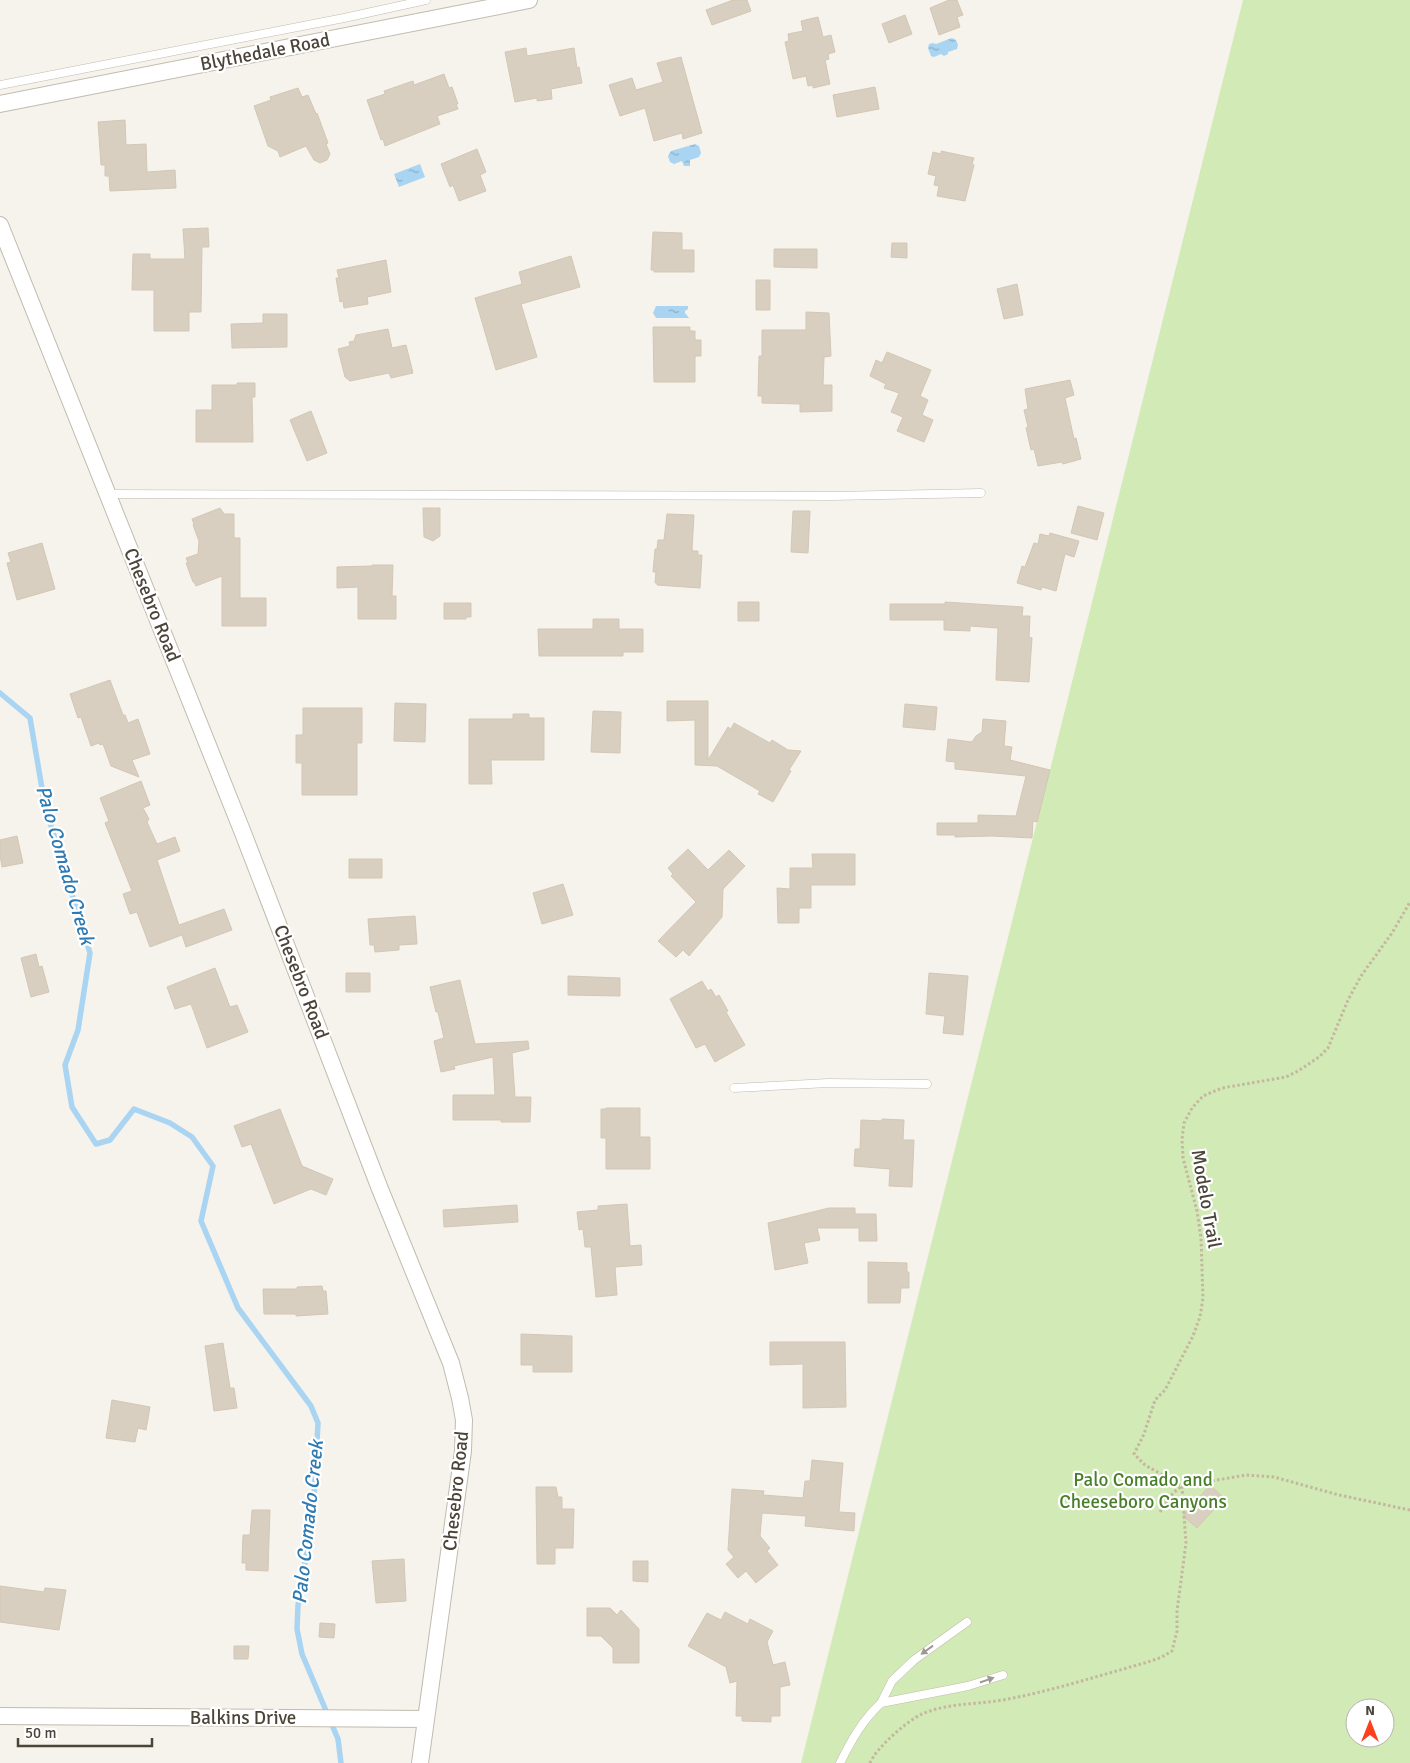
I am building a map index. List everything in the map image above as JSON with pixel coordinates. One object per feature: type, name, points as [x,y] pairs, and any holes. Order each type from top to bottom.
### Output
[{"type":"street","name":"Blythedale Road","points":[[0,104],[529,0]]},
{"type":"street","name":"Chesebro Road","points":[[0,225],[243,833],[380,1189],[451,1362],[464,1420],[463,1451],[420,1763]]},
{"type":"street","name":"Balkins Drive","points":[[0,1716],[426,1719]]},
{"type":"lane","points":[[0,85],[344,18],[426,0]]},
{"type":"lane","points":[[107,494],[833,496],[981,493]]},
{"type":"lane","points":[[734,1088],[828,1083],[927,1084]]},
{"type":"lane","points":[[840,1763],[856,1733],[867,1716],[881,1703],[892,1681],[914,1660],[967,1622]]},
{"type":"lane","points":[[881,1703],[968,1686],[1003,1675]]},
{"type":"path","name":"Modelo Trail","points":[[1182,1486],[1145,1465],[1134,1454],[1144,1434],[1155,1400],[1165,1390],[1193,1336],[1200,1317],[1202,1298],[1201,1238],[1197,1210],[1183,1158],[1182,1139],[1184,1123],[1192,1108],[1204,1096],[1222,1088],[1286,1077],[1298,1071],[1328,1048],[1348,1000],[1361,976],[1392,933],[1410,902]]},
{"type":"path","points":[[1160,1512],[1173,1493],[1182,1486],[1246,1475],[1274,1477],[1339,1495],[1410,1510]]},
{"type":"path","points":[[870,1763],[878,1750],[896,1734],[919,1715],[935,1709],[1006,1700],[1049,1690],[1148,1662],[1172,1651],[1177,1631],[1177,1611],[1186,1543],[1182,1486]]},
{"type":"green space","name":"Palo Comado and Cheeseboro Canyons","points":[[1243,0],[1410,0],[1410,1763],[801,1763]]},
{"type":"water","points":[[952,38],[956,40],[957,49],[948,52],[944,56],[941,54],[934,57],[931,56],[928,48],[929,44],[936,44]]},
{"type":"water","points":[[695,144],[699,146],[701,153],[699,157],[690,160],[690,166],[684,166],[682,161],[674,164],[670,162],[668,156],[671,151]]},
{"type":"water","points":[[420,164],[425,177],[399,187],[394,174]]},
{"type":"water","points":[[656,306],[688,306],[685,313],[689,318],[656,318],[653,313]]},
{"type":"building","points":[[733,0],[747,0],[751,11],[712,25],[706,10]]},
{"type":"building","points":[[949,0],[957,0],[963,15],[957,17],[960,27],[939,35],[930,8]]},
{"type":"building","points":[[905,15],[912,34],[889,43],[882,24]]},
{"type":"building","points":[[818,17],[823,37],[831,35],[835,52],[828,54],[829,59],[825,60],[830,84],[813,88],[813,85],[808,86],[806,76],[793,79],[785,42],[789,41],[788,34],[803,31],[801,21]]},
{"type":"building","points":[[526,48],[527,56],[574,48],[577,68],[579,67],[582,83],[551,89],[552,99],[537,101],[537,98],[515,102],[505,52]]},
{"type":"building","points":[[681,57],[702,133],[683,139],[682,133],[654,141],[645,108],[620,116],[609,85],[632,78],[636,90],[663,82],[657,63]]},
{"type":"building","points":[[444,74],[449,88],[452,87],[458,109],[437,116],[440,124],[385,146],[383,139],[381,140],[367,100],[385,94],[384,91],[413,81],[414,85]]},
{"type":"building","points":[[875,87],[879,109],[837,117],[833,95]]},
{"type":"building","points":[[298,88],[302,97],[308,95],[328,143],[326,144],[330,154],[327,160],[320,163],[314,160],[306,146],[280,157],[278,151],[268,146],[254,106],[271,100],[270,97]]},
{"type":"building","points":[[125,120],[126,145],[146,144],[147,172],[175,170],[176,188],[110,191],[109,176],[105,176],[105,165],[101,165],[98,122]]},
{"type":"building","points":[[477,149],[486,172],[480,175],[486,191],[459,201],[453,185],[450,187],[441,164]]},
{"type":"building","points":[[941,151],[974,158],[965,201],[937,196],[939,186],[934,185],[936,176],[928,174],[933,152],[941,154]]},
{"type":"building","points":[[208,228],[209,247],[202,247],[201,312],[189,312],[189,331],[154,331],[154,290],[132,290],[133,254],[150,254],[150,259],[185,259],[183,229]]},
{"type":"building","points":[[653,232],[682,233],[682,250],[694,250],[694,272],[654,272],[654,270],[651,270]]},
{"type":"building","points":[[892,243],[907,243],[907,258],[891,257]]},
{"type":"building","points":[[774,249],[817,249],[817,268],[774,267]]},
{"type":"building","points":[[571,256],[580,287],[521,304],[537,357],[496,370],[475,298],[522,284],[519,272]]},
{"type":"building","points":[[386,260],[391,292],[367,297],[368,304],[344,308],[343,301],[340,302],[336,278],[339,278],[337,270]]},
{"type":"building","points":[[756,280],[770,280],[770,310],[756,310]]},
{"type":"building","points":[[1017,284],[1023,315],[1004,319],[997,289]]},
{"type":"building","points":[[806,312],[829,313],[831,356],[824,357],[823,385],[832,385],[832,411],[800,412],[800,404],[762,403],[762,396],[758,396],[759,356],[762,356],[762,330],[806,330]]},
{"type":"building","points":[[263,314],[287,314],[287,347],[232,348],[231,324],[263,323]]},
{"type":"building","points":[[653,327],[690,327],[690,331],[695,331],[695,340],[701,340],[701,356],[695,356],[695,382],[654,382]]},
{"type":"building","points":[[388,329],[392,348],[406,345],[413,373],[391,378],[389,373],[350,381],[345,377],[338,349],[350,346],[349,342],[354,341],[356,335]]},
{"type":"building","points":[[887,352],[931,370],[920,396],[928,400],[922,415],[933,420],[924,442],[897,431],[903,417],[891,412],[899,393],[884,388],[886,384],[870,376],[876,360],[882,363]]},
{"type":"building","points":[[1070,380],[1074,395],[1065,398],[1074,439],[1076,438],[1081,459],[1063,464],[1062,462],[1038,466],[1034,449],[1031,450],[1026,428],[1028,427],[1024,410],[1028,409],[1025,389]]},
{"type":"building","points":[[237,383],[255,383],[255,397],[252,397],[253,442],[196,442],[196,410],[212,410],[212,385],[237,385]]},
{"type":"building","points":[[311,411],[327,453],[307,461],[290,420]]},
{"type":"building","points":[[1078,506],[1104,513],[1097,540],[1071,533]]},
{"type":"building","points":[[220,508],[224,514],[234,514],[234,538],[240,538],[240,598],[266,598],[266,626],[222,626],[222,576],[196,586],[193,582],[186,563],[188,563],[186,558],[198,554],[199,541],[192,519]]},
{"type":"building","points":[[423,508],[440,508],[440,536],[433,541],[424,537]]},
{"type":"building","points":[[793,511],[810,511],[808,553],[791,552]]},
{"type":"building","points":[[667,514],[694,515],[692,549],[693,551],[698,551],[698,555],[702,555],[700,588],[657,585],[655,583],[656,572],[653,572],[655,549],[657,549],[658,540],[664,540]]},
{"type":"building","points":[[1050,533],[1079,541],[1074,557],[1065,554],[1056,591],[1042,587],[1041,590],[1017,583],[1022,566],[1025,567],[1034,543],[1038,544],[1040,534],[1049,536]]},
{"type":"building","points":[[42,543],[55,589],[17,600],[7,563],[11,562],[8,553]]},
{"type":"building","points":[[393,565],[392,596],[396,596],[396,619],[358,619],[358,587],[337,588],[337,567]]},
{"type":"building","points":[[738,602],[759,602],[759,621],[738,621]]},
{"type":"building","points":[[945,602],[1023,607],[1022,616],[1030,616],[1029,637],[1032,638],[1029,682],[996,680],[998,628],[970,626],[970,631],[944,630],[944,620],[890,620],[890,604],[945,604]]},
{"type":"building","points":[[444,603],[471,603],[471,617],[466,617],[466,619],[444,619]]},
{"type":"building","points":[[593,619],[619,619],[619,629],[643,629],[643,652],[623,652],[623,656],[539,656],[538,629],[593,629]]},
{"type":"building","points":[[110,680],[123,715],[125,715],[128,723],[138,719],[150,754],[132,760],[139,777],[111,766],[103,744],[100,745],[99,743],[91,746],[81,717],[78,718],[70,694]]},
{"type":"building","points":[[667,701],[708,701],[708,760],[728,727],[731,729],[734,723],[770,743],[772,740],[788,750],[801,751],[773,802],[758,794],[760,791],[717,766],[695,765],[695,720],[667,721]]},
{"type":"building","points":[[395,703],[426,704],[425,742],[394,741]]},
{"type":"building","points":[[905,704],[937,707],[935,730],[903,727]]},
{"type":"building","points":[[303,708],[362,708],[362,743],[357,743],[357,795],[302,795],[302,763],[296,763],[296,735],[303,735]]},
{"type":"building","points":[[593,711],[621,712],[620,753],[591,752]]},
{"type":"building","points":[[513,714],[529,714],[529,718],[544,718],[544,760],[491,760],[492,784],[469,784],[469,719],[513,719]]},
{"type":"building","points":[[983,719],[1006,721],[1004,746],[1012,747],[1010,760],[1050,770],[1037,822],[1033,821],[1032,838],[937,835],[937,823],[978,823],[978,815],[1016,816],[1026,776],[955,769],[955,762],[946,761],[948,739],[972,742],[982,732]]},
{"type":"building","points":[[141,781],[150,805],[143,808],[149,819],[147,822],[157,844],[175,837],[180,851],[157,860],[179,925],[224,909],[232,930],[186,947],[182,935],[150,947],[137,912],[130,914],[123,894],[132,891],[105,823],[109,821],[100,798]]},
{"type":"building","points":[[17,836],[23,863],[2,867],[0,840]]},
{"type":"building","points":[[688,849],[708,870],[729,850],[745,866],[723,889],[722,917],[689,956],[683,950],[676,957],[658,941],[696,902],[671,876],[673,874],[668,868]]},
{"type":"building","points":[[812,854],[855,854],[855,885],[811,885],[811,908],[799,908],[799,923],[778,923],[777,888],[790,889],[790,868],[813,868]]},
{"type":"building","points":[[349,859],[382,859],[382,878],[349,878]]},
{"type":"building","points":[[563,884],[573,915],[542,924],[533,893]]},
{"type":"building","points":[[415,916],[417,944],[399,945],[399,950],[375,952],[374,945],[370,945],[368,919]]},
{"type":"building","points":[[36,954],[39,967],[42,966],[49,992],[31,997],[21,958]]},
{"type":"building","points":[[215,968],[230,1007],[237,1005],[248,1032],[207,1048],[191,1004],[175,1009],[167,987]]},
{"type":"building","points":[[346,973],[370,973],[370,992],[346,992]]},
{"type":"building","points":[[929,973],[968,976],[963,1035],[943,1033],[945,1016],[926,1014]]},
{"type":"building","points":[[568,976],[620,978],[620,996],[568,995]]},
{"type":"building","points":[[460,980],[475,1044],[528,1041],[529,1049],[512,1053],[515,1097],[531,1097],[530,1122],[453,1120],[453,1095],[495,1095],[493,1057],[454,1066],[455,1069],[441,1072],[434,1041],[444,1038],[430,987]]},
{"type":"building","points":[[702,981],[708,991],[711,989],[716,997],[719,995],[728,1011],[726,1012],[745,1045],[715,1062],[705,1044],[696,1048],[670,999]]},
{"type":"building","points":[[640,1108],[640,1137],[650,1137],[650,1169],[606,1169],[606,1138],[601,1138],[601,1109]]},
{"type":"building","points":[[280,1109],[302,1166],[333,1179],[326,1195],[311,1189],[274,1204],[251,1144],[242,1147],[234,1126]]},
{"type":"building","points":[[882,1119],[904,1120],[903,1140],[914,1140],[912,1187],[889,1186],[890,1169],[854,1166],[855,1149],[860,1149],[861,1120],[882,1121]]},
{"type":"building","points":[[627,1204],[630,1246],[641,1245],[642,1265],[615,1267],[617,1295],[596,1297],[591,1247],[585,1247],[583,1229],[579,1230],[577,1212],[598,1210],[598,1206]]},
{"type":"building","points":[[517,1205],[518,1222],[444,1227],[443,1210]]},
{"type":"building","points":[[829,1208],[855,1208],[855,1214],[876,1214],[877,1241],[859,1241],[859,1228],[817,1228],[820,1240],[804,1243],[808,1263],[775,1270],[768,1223]]},
{"type":"building","points":[[868,1262],[907,1263],[909,1288],[901,1288],[900,1303],[868,1303]]},
{"type":"building","points":[[322,1286],[323,1291],[326,1291],[328,1314],[296,1316],[296,1314],[264,1314],[263,1289],[297,1289],[297,1287]]},
{"type":"building","points":[[521,1334],[572,1336],[572,1372],[533,1372],[533,1365],[521,1365]]},
{"type":"building","points":[[770,1342],[845,1342],[846,1407],[803,1408],[803,1364],[770,1365]]},
{"type":"building","points":[[223,1343],[230,1388],[234,1388],[237,1408],[214,1411],[205,1346]]},
{"type":"building","points":[[112,1400],[150,1407],[146,1430],[138,1428],[135,1442],[106,1438]]},
{"type":"building","points":[[812,1460],[843,1463],[839,1512],[855,1513],[854,1531],[805,1526],[806,1516],[762,1513],[760,1536],[770,1548],[767,1551],[778,1565],[756,1583],[746,1571],[738,1578],[726,1564],[734,1557],[728,1550],[732,1489],[764,1491],[763,1495],[803,1498],[805,1481],[810,1481]]},
{"type":"building","points":[[1210,1485],[1224,1498],[1197,1528],[1183,1516]]},
{"type":"building","points":[[536,1487],[556,1487],[558,1497],[562,1497],[562,1509],[574,1509],[573,1548],[555,1548],[555,1564],[537,1564]]},
{"type":"building","points":[[252,1510],[270,1510],[268,1571],[246,1570],[246,1563],[242,1563],[243,1535],[250,1535]]},
{"type":"building","points":[[404,1559],[406,1601],[376,1603],[372,1561]]},
{"type":"building","points":[[633,1561],[648,1561],[648,1582],[633,1581]]},
{"type":"building","points":[[0,1586],[44,1592],[45,1588],[66,1590],[59,1630],[0,1622]]},
{"type":"building","points":[[587,1608],[610,1608],[617,1615],[621,1610],[639,1629],[639,1663],[613,1663],[613,1648],[601,1636],[587,1636]]},
{"type":"building","points":[[725,1612],[748,1624],[750,1619],[773,1631],[767,1642],[773,1665],[785,1662],[790,1685],[780,1687],[780,1716],[771,1716],[771,1722],[742,1721],[742,1716],[736,1716],[737,1681],[730,1683],[726,1667],[688,1646],[707,1613],[721,1620]]},
{"type":"building","points":[[320,1623],[335,1624],[334,1638],[319,1637]]},
{"type":"building","points":[[234,1646],[249,1646],[248,1659],[234,1659]]},
{"type":"waterway","name":"Palo Comado Creek","points":[[0,693],[30,718],[45,806],[90,953],[78,1030],[65,1065],[72,1107],[96,1144],[110,1140],[134,1109],[170,1123],[192,1137],[213,1166],[201,1221],[238,1308],[311,1406],[318,1423],[313,1515],[298,1605],[297,1629],[302,1654],[338,1739],[341,1763]]}]
